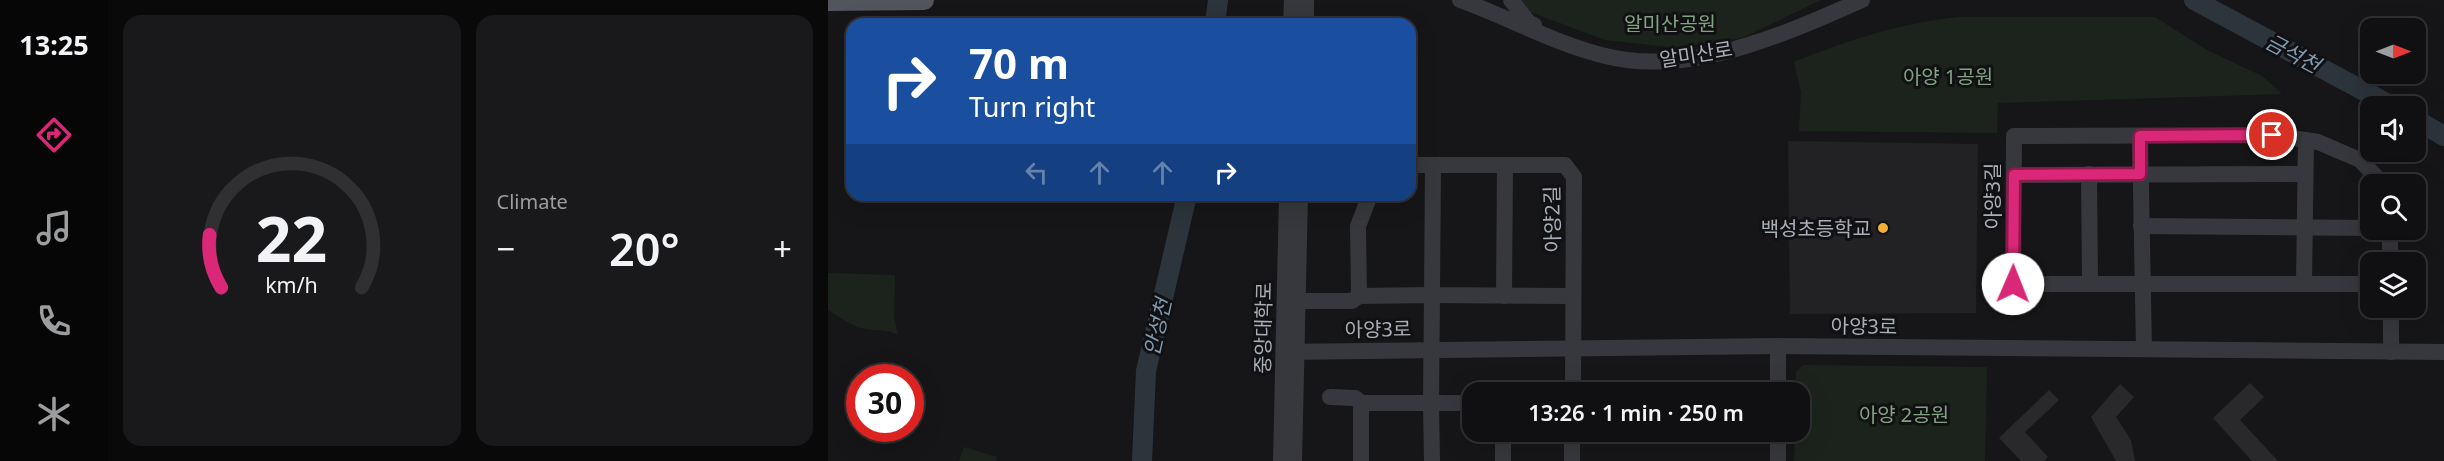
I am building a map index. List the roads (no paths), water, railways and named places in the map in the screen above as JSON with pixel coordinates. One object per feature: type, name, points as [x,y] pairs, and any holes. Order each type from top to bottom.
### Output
[{"type":"main road","points":[[828,2],[924,0]]},
{"type":"street","points":[[1291,18],[1292,0]]},
{"type":"street","points":[[1306,0],[1306,18]]},
{"type":"street","name":"알미산로","points":[[1460,0],[1576,46],[1626,60],[1671,62],[1761,42],[1862,0]]},
{"type":"street","points":[[1511,0],[1529,23],[1576,46]]},
{"type":"street","points":[[1792,29],[1828,0]]},
{"type":"street","name":"아양3길","points":[[2360,284],[2013,284],[2014,136],[2272,135],[2318,142],[2360,160],[2373,174]]},
{"type":"street","points":[[2140,136],[2144,350]]},
{"type":"street","points":[[2304,283],[2306,140]]},
{"type":"street","name":"아양2길","points":[[1416,165],[1565,165],[1574,177],[1573,382]]},
{"type":"street","points":[[1432,461],[1433,165]]},
{"type":"street","points":[[1504,296],[1505,165]]},
{"type":"street","points":[[2089,174],[2090,283]]},
{"type":"street","points":[[2014,175],[2305,174]]},
{"type":"street","name":"중앙대학로","points":[[1287,201],[1294,461]]},
{"type":"street","name":"중앙대학로","points":[[1281,461],[1290,352],[1297,301],[1300,201]]},
{"type":"street","points":[[1359,296],[1358,226],[1368,201]]},
{"type":"street","points":[[2141,226],[2360,228]]},
{"type":"street","points":[[1297,301],[1353,301],[1359,296],[1573,296]]},
{"type":"street","points":[[2391,318],[2391,351]]},
{"type":"street","points":[[1778,346],[1778,382]]},
{"type":"street","name":"아양3로","points":[[1290,352],[1778,346],[2444,352]]},
{"type":"street","points":[[1330,398],[1355,398],[1361,403],[1462,403]]},
{"type":"street","points":[[1361,403],[1361,461]]},
{"type":"street","points":[[1503,442],[1503,461]]},
{"type":"street","points":[[1572,442],[1572,461]]},
{"type":"street","points":[[1778,442],[1778,461]]},
{"type":"waterway","name":"안성천","points":[[1216,18],[1218,0]]},
{"type":"waterway","name":"금석천","points":[[2194,0],[2373,96]]},
{"type":"waterway","name":"금석천","points":[[2426,125],[2444,136]]},
{"type":"waterway","name":"안성천","points":[[1142,461],[1146,371],[1186,201]]},
{"type":"place","name":"백성초등학교","points":[[1883,228]]},
{"type":"park label","name":"알미산공원","points":[[1670,23]]},
{"type":"park label","name":"아양 1공원","points":[[1948,76]]},
{"type":"park label","name":"아양 2공원","points":[[1904,414]]}]
